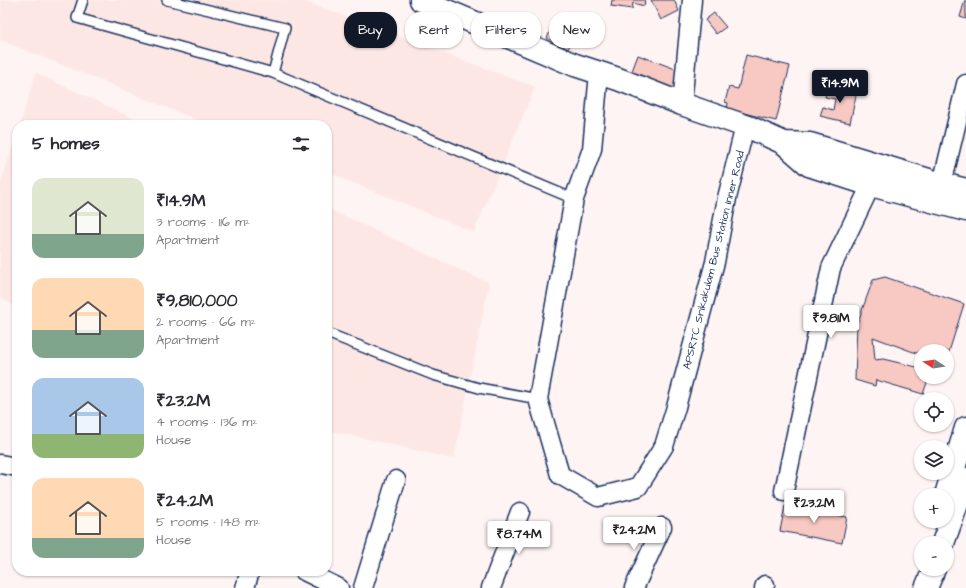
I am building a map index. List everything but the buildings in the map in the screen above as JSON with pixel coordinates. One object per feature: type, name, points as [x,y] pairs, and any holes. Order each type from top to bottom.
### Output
[{"type":"main road","points":[[421,0],[568,62],[746,126],[784,143],[809,165],[872,185],[966,210]]},
{"type":"main road","points":[[784,143],[810,144],[966,190]]},
{"type":"main road","points":[[945,536],[960,488],[966,428]]},
{"type":"main road","points":[[915,588],[919,576]]},
{"type":"main road","points":[[926,588],[931,576]]},
{"type":"street","points":[[682,104],[692,0]]},
{"type":"street","name":"APSRTC Srikakulam Bus Station Inner Road","points":[[599,73],[592,149],[574,199],[538,399],[560,475],[598,496],[638,487],[664,446],[715,262],[727,198],[746,126]]},
{"type":"street","points":[[942,184],[966,84]]},
{"type":"street","points":[[784,491],[831,268],[872,185]]},
{"type":"street","points":[[0,464],[12,466]]},
{"type":"street","points":[[363,588],[396,480]]},
{"type":"street","points":[[491,588],[520,512]]},
{"type":"street","points":[[634,588],[662,527]]},
{"type":"street","points":[[245,588],[249,576]]},
{"type":"street","points":[[314,576],[339,588]]},
{"type":"lane","points":[[83,0],[77,18],[273,73],[574,199]]},
{"type":"lane","points":[[167,0],[285,28],[273,73]]},
{"type":"lane","points":[[332,335],[433,375],[479,388],[538,399]]},
{"type":"shaded area","points":[[1,0],[301,0],[344,16],[344,48],[397,48],[397,36],[405,39],[405,48],[430,48],[535,87],[474,232],[332,174],[332,120],[198,120],[0,40]]},
{"type":"shaded area","points":[[36,73],[137,120],[22,120]]},
{"type":"shaded area","points":[[12,149],[12,304],[0,297],[0,186]]},
{"type":"shaded area","points":[[332,210],[489,283],[454,459],[332,431]]}]
